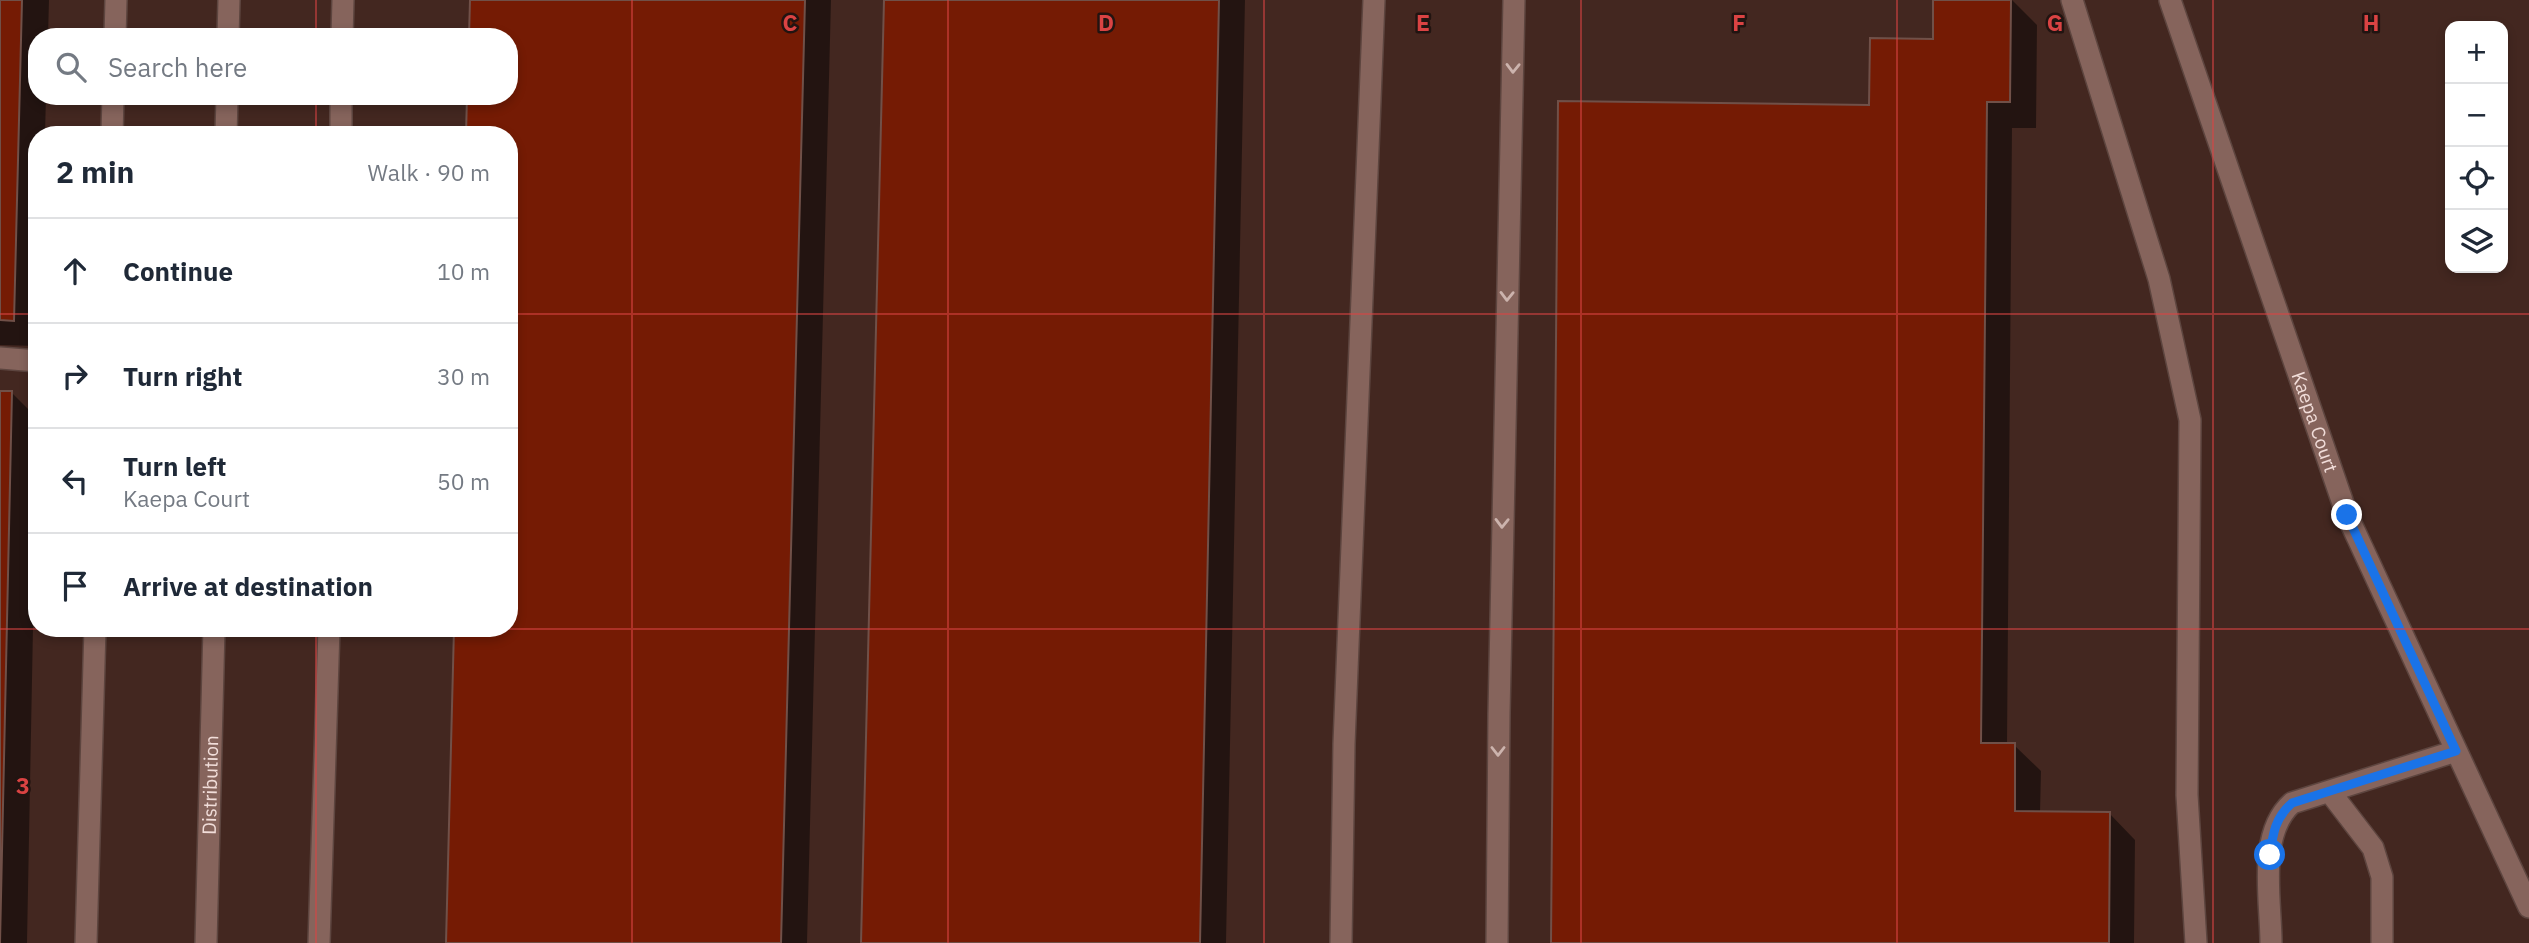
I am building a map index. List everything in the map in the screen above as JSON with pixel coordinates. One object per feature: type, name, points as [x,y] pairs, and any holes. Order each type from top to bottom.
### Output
[{"type":"street","points":[[115,28],[116,0]]},
{"type":"street","points":[[228,28],[229,0]]},
{"type":"street","points":[[342,28],[343,0]]},
{"type":"street","points":[[1341,943],[1344,744],[1374,0]]},
{"type":"street","points":[[1497,943],[1499,715],[1514,0]]},
{"type":"street","points":[[2071,0],[2159,279],[2190,420],[2187,795],[2196,943]]},
{"type":"street","name":"Kaepa Court","points":[[2170,0],[2347,515],[2529,907]]},
{"type":"street","points":[[112,126],[113,105]]},
{"type":"street","points":[[226,126],[227,105]]},
{"type":"street","points":[[341,105],[341,126]]},
{"type":"street","points":[[0,358],[28,360]]},
{"type":"street","points":[[86,943],[95,637]]},
{"type":"street","name":"Distribution","points":[[206,943],[214,637]]},
{"type":"street","points":[[319,943],[329,637]]},
{"type":"street","points":[[2271,943],[2270,855],[2274,829],[2281,813],[2292,803],[2456,751]]},
{"type":"street","points":[[2330,792],[2372,848],[2382,877],[2382,943]]},
{"type":"building","points":[[0,0],[22,0],[14,321],[0,320]]},
{"type":"building","points":[[470,0],[805,0],[781,943],[446,943],[454,637],[518,637],[518,126],[466,126],[467,105],[518,105],[518,28],[469,28]]},
{"type":"building","points":[[884,0],[1219,0],[1200,943],[861,943]]},
{"type":"building","points":[[1933,0],[2011,0],[2010,102],[1987,102],[1981,743],[2015,743],[2015,811],[2110,812],[2109,943],[1551,943],[1558,101],[1869,105],[1870,38],[1933,39]]},
{"type":"building","points":[[0,391],[12,391],[0,943]]},
{"type":"route","points":[[2270,855],[2274,829],[2281,813],[2292,803],[2456,751],[2347,515]]}]
